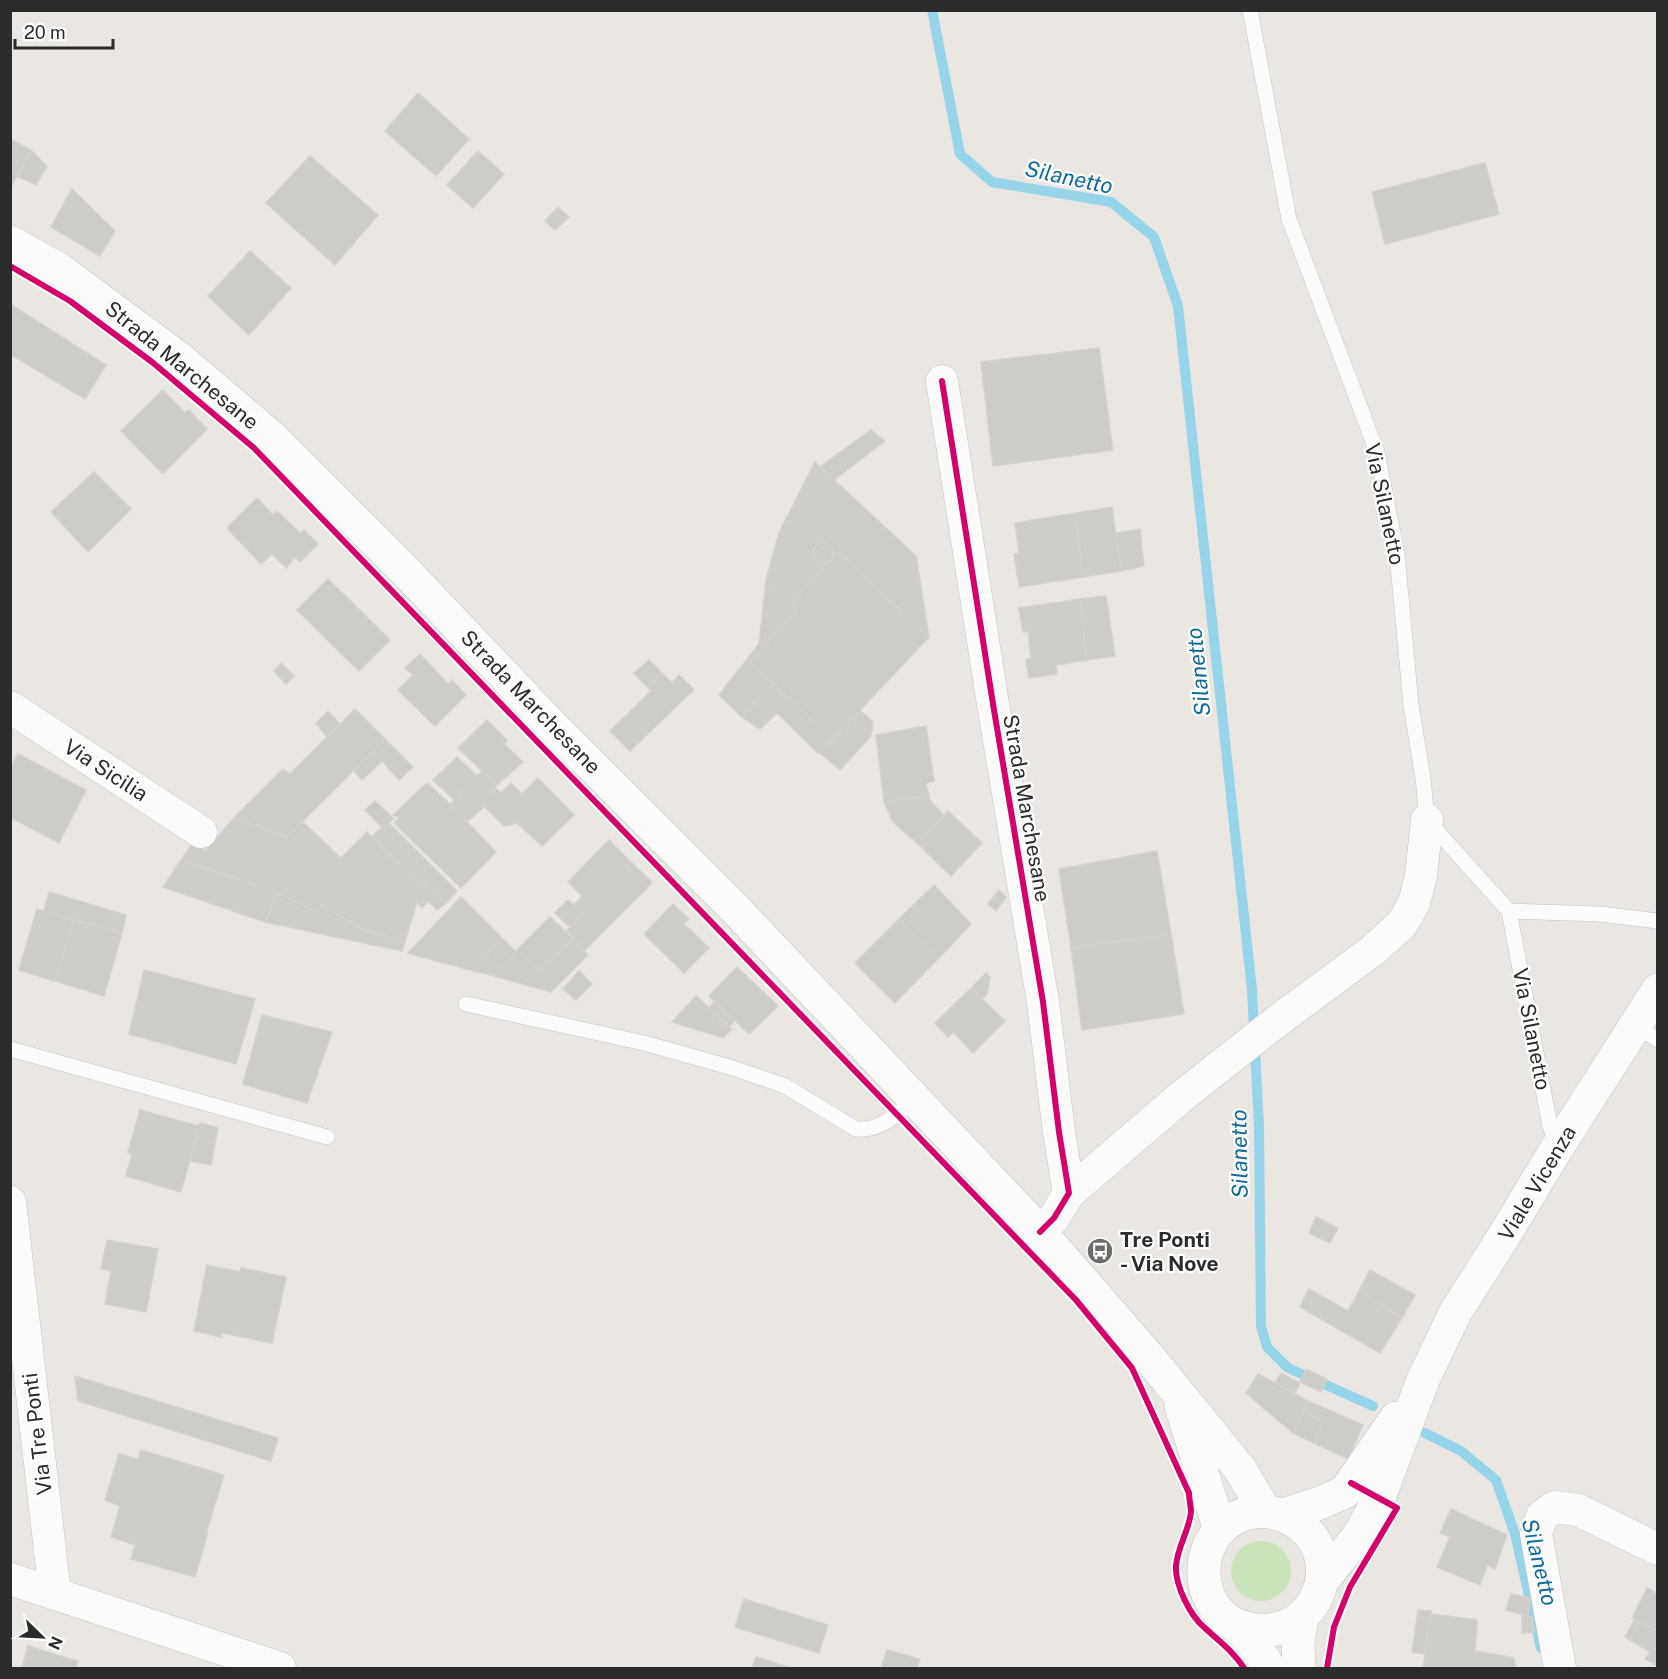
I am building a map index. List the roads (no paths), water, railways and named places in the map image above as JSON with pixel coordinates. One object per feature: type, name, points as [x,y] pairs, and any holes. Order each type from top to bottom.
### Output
[{"type":"main road","name":"Strada Marchesane","points":[[10,242],[60,270],[181,360],[269,435],[410,576],[558,732],[739,913],[1040,1232],[1147,1355],[1274,1513]]},
{"type":"main road","name":"Viale Vicenza","points":[[1299,1668],[1298,1643],[1302,1617],[1313,1605],[1322,1581],[1360,1534],[1379,1498],[1423,1380],[1455,1312],[1557,1148],[1647,1033],[1658,990]]},
{"type":"main road","name":"Viale Vicenza","points":[[1220,1530],[1238,1517],[1274,1513],[1320,1503],[1345,1492],[1423,1380]]},
{"type":"main road","name":"Strada Marchesane","points":[[1177,1393],[1220,1530]]},
{"type":"main road","name":"Viale Vicenza","points":[[1274,1513],[1295,1521],[1306,1530],[1318,1548],[1322,1581]]},
{"type":"main road","points":[[1220,1530],[1206,1552],[1204,1569],[1208,1594],[1222,1615],[1234,1624],[1263,1655],[1269,1668]]},
{"type":"main road","points":[[1234,1624],[1254,1630],[1271,1631],[1302,1617]]},
{"type":"street","name":"Strada Marchesane","points":[[942,381],[1043,1002],[1069,1193]]},
{"type":"street","name":"Via Sicilia","points":[[10,707],[201,832]]},
{"type":"street","points":[[1040,1232],[1054,1218],[1069,1193],[1181,1097],[1276,1022],[1372,951],[1402,924],[1414,903],[1421,876],[1426,820]]},
{"type":"street","name":"Via Tre Ponti","points":[[10,1202],[56,1594]]},
{"type":"street","points":[[1560,1668],[1536,1534],[1542,1516],[1554,1507],[1578,1510],[1658,1549]]},
{"type":"street","points":[[10,1579],[56,1594],[218,1659],[280,1668]]},
{"type":"lane","name":"Via Silanetto","points":[[1250,10],[1288,219],[1377,452],[1397,554],[1411,705],[1423,778],[1426,820]]},
{"type":"lane","points":[[1426,820],[1509,911],[1600,914],[1658,921]]},
{"type":"lane","name":"Via Silanetto","points":[[1509,911],[1550,1126],[1557,1148]]},
{"type":"lane","points":[[466,1004],[644,1043],[733,1068],[785,1086],[855,1129],[866,1130],[884,1125],[914,1099]]},
{"type":"lane","points":[[10,1049],[327,1137]]},
{"type":"waterway","name":"Silanetto","points":[[932,10],[960,154],[992,182],[1111,202],[1154,237],[1178,306],[1252,990],[1259,1127],[1261,1326],[1267,1347],[1288,1368],[1373,1406]]},
{"type":"waterway","name":"Silanetto","points":[[1425,1433],[1461,1451],[1496,1480],[1515,1534],[1541,1648]]},
{"type":"place","name":"Tre Ponti - Via Nove","points":[[1100,1251]]}]
